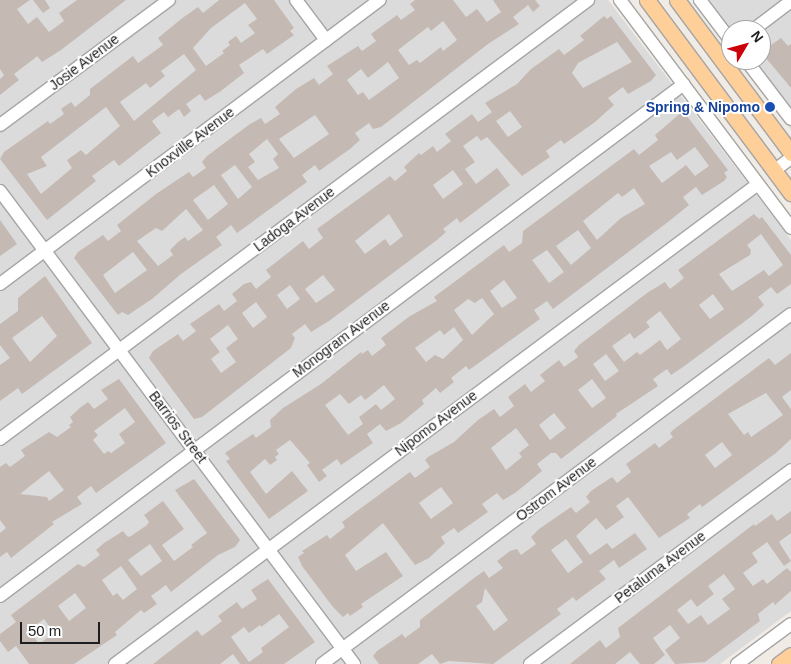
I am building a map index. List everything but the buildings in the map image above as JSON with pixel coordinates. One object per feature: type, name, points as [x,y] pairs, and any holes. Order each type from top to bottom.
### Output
[{"type":"main road","points":[[647,0],[791,193]]},
{"type":"main road","points":[[677,0],[791,153]]},
{"type":"main road","points":[[779,664],[791,655]]},
{"type":"street","name":"Josie Avenue","points":[[0,125],[169,0]]},
{"type":"street","points":[[296,0],[326,40]]},
{"type":"street","name":"Knoxville Avenue","points":[[0,284],[380,0]]},
{"type":"street","name":"Ladoga Avenue","points":[[0,438],[588,0]]},
{"type":"street","points":[[620,0],[791,228]]},
{"type":"street","points":[[700,0],[721,28]]},
{"type":"street","points":[[766,20],[791,1]]},
{"type":"street","points":[[754,70],[791,119]]},
{"type":"street","name":"Monogram Avenue","points":[[0,596],[684,84]]},
{"type":"street","points":[[775,170],[791,158]]},
{"type":"street","name":"Nipomo Avenue","points":[[115,664],[758,184]]},
{"type":"street","name":"Barrios Street","points":[[0,191],[354,664]]},
{"type":"street","name":"Ostrom Avenue","points":[[322,664],[791,314]]},
{"type":"street","name":"Petaluma Avenue","points":[[530,664],[791,470]]},
{"type":"street","points":[[737,664],[791,624]]},
{"type":"shaded area","points":[[0,0],[608,0],[791,240],[791,611],[720,664],[0,664]]},
{"type":"shaded area","points":[[693,0],[791,0],[791,130],[746,70],[771,70],[771,20],[721,20],[721,37]]},
{"type":"place","name":"Spring & Nipomo","points":[[770,107]]}]
